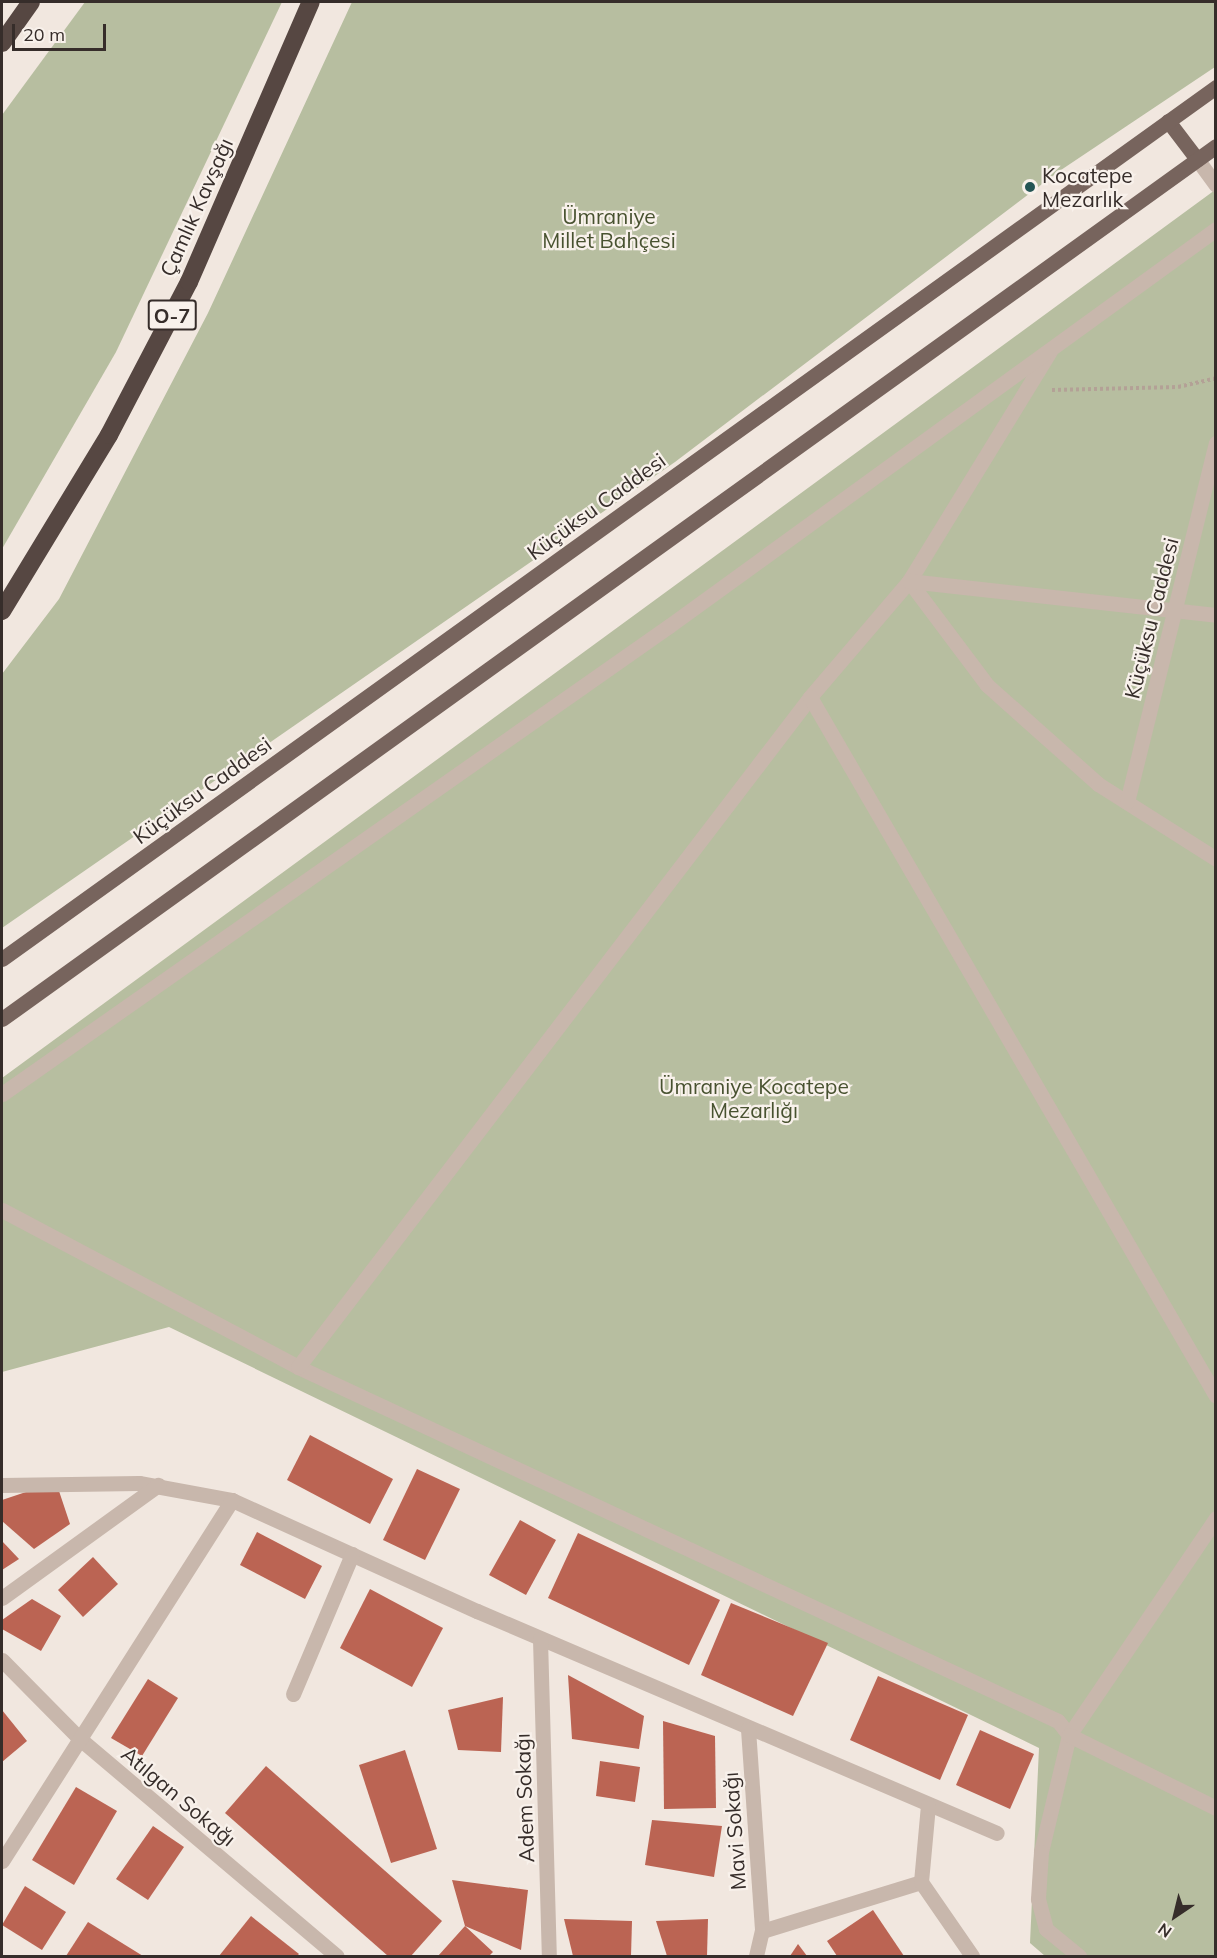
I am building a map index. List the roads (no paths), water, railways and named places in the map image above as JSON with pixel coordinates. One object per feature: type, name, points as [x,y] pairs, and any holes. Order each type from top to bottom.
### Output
[{"type":"highway","points":[[2,43],[31,2]]},
{"type":"highway","name":"Çamlık Kavşağı","points":[[2,611],[109,435],[189,282],[310,2]]},
{"type":"main road","name":"Küçüksu Caddesi","points":[[2,959],[1215,87]]},
{"type":"main road","points":[[1168,121],[1197,159]]},
{"type":"main road","points":[[2,1018],[1215,146]]},
{"type":"street","points":[[1197,159],[1215,185]]},
{"type":"street","points":[[2,1094],[669,626],[1215,229]]},
{"type":"street","points":[[298,1367],[810,697],[909,581],[1053,345]]},
{"type":"street","name":"Küçüksu Caddesi","points":[[1127,802],[1215,443]]},
{"type":"street","points":[[909,581],[1215,615]]},
{"type":"street","points":[[909,581],[987,685],[1098,784],[1215,859]]},
{"type":"street","points":[[810,697],[1215,1396]]},
{"type":"street","points":[[2,1210],[298,1367],[1058,1721],[1069,1735],[1215,1808]]},
{"type":"street","points":[[2,1485],[158,1485],[232,1500],[540,1639],[997,1833]]},
{"type":"street","points":[[2,1598],[158,1485]]},
{"type":"street","points":[[2,1861],[232,1500]]},
{"type":"street","points":[[1079,1956],[1046,1929],[1038,1899],[1041,1852],[1069,1735],[1215,1518]]},
{"type":"street","points":[[293,1694],[352,1554]]},
{"type":"street","name":"Adem Sokağı","points":[[540,1639],[549,1956]]},
{"type":"street","name":"Atılgan Sokağı","points":[[2,1660],[80,1739],[337,1956]]},
{"type":"street","name":"Mavi Sokağı","points":[[748,1729],[762,1931],[756,1956]]},
{"type":"street","points":[[928,1804],[921,1881],[972,1956]]},
{"type":"street","points":[[762,1931],[921,1881]]},
{"type":"place","name":"Kocatepe Mezarlık","points":[[1030,187]]},
{"type":"park label","name":"Ümraniye Millet Bahçesi","points":[[609,228]]},
{"type":"park label","name":"Ümraniye Kocatepe Mezarlığı","points":[[754,1098]]}]
